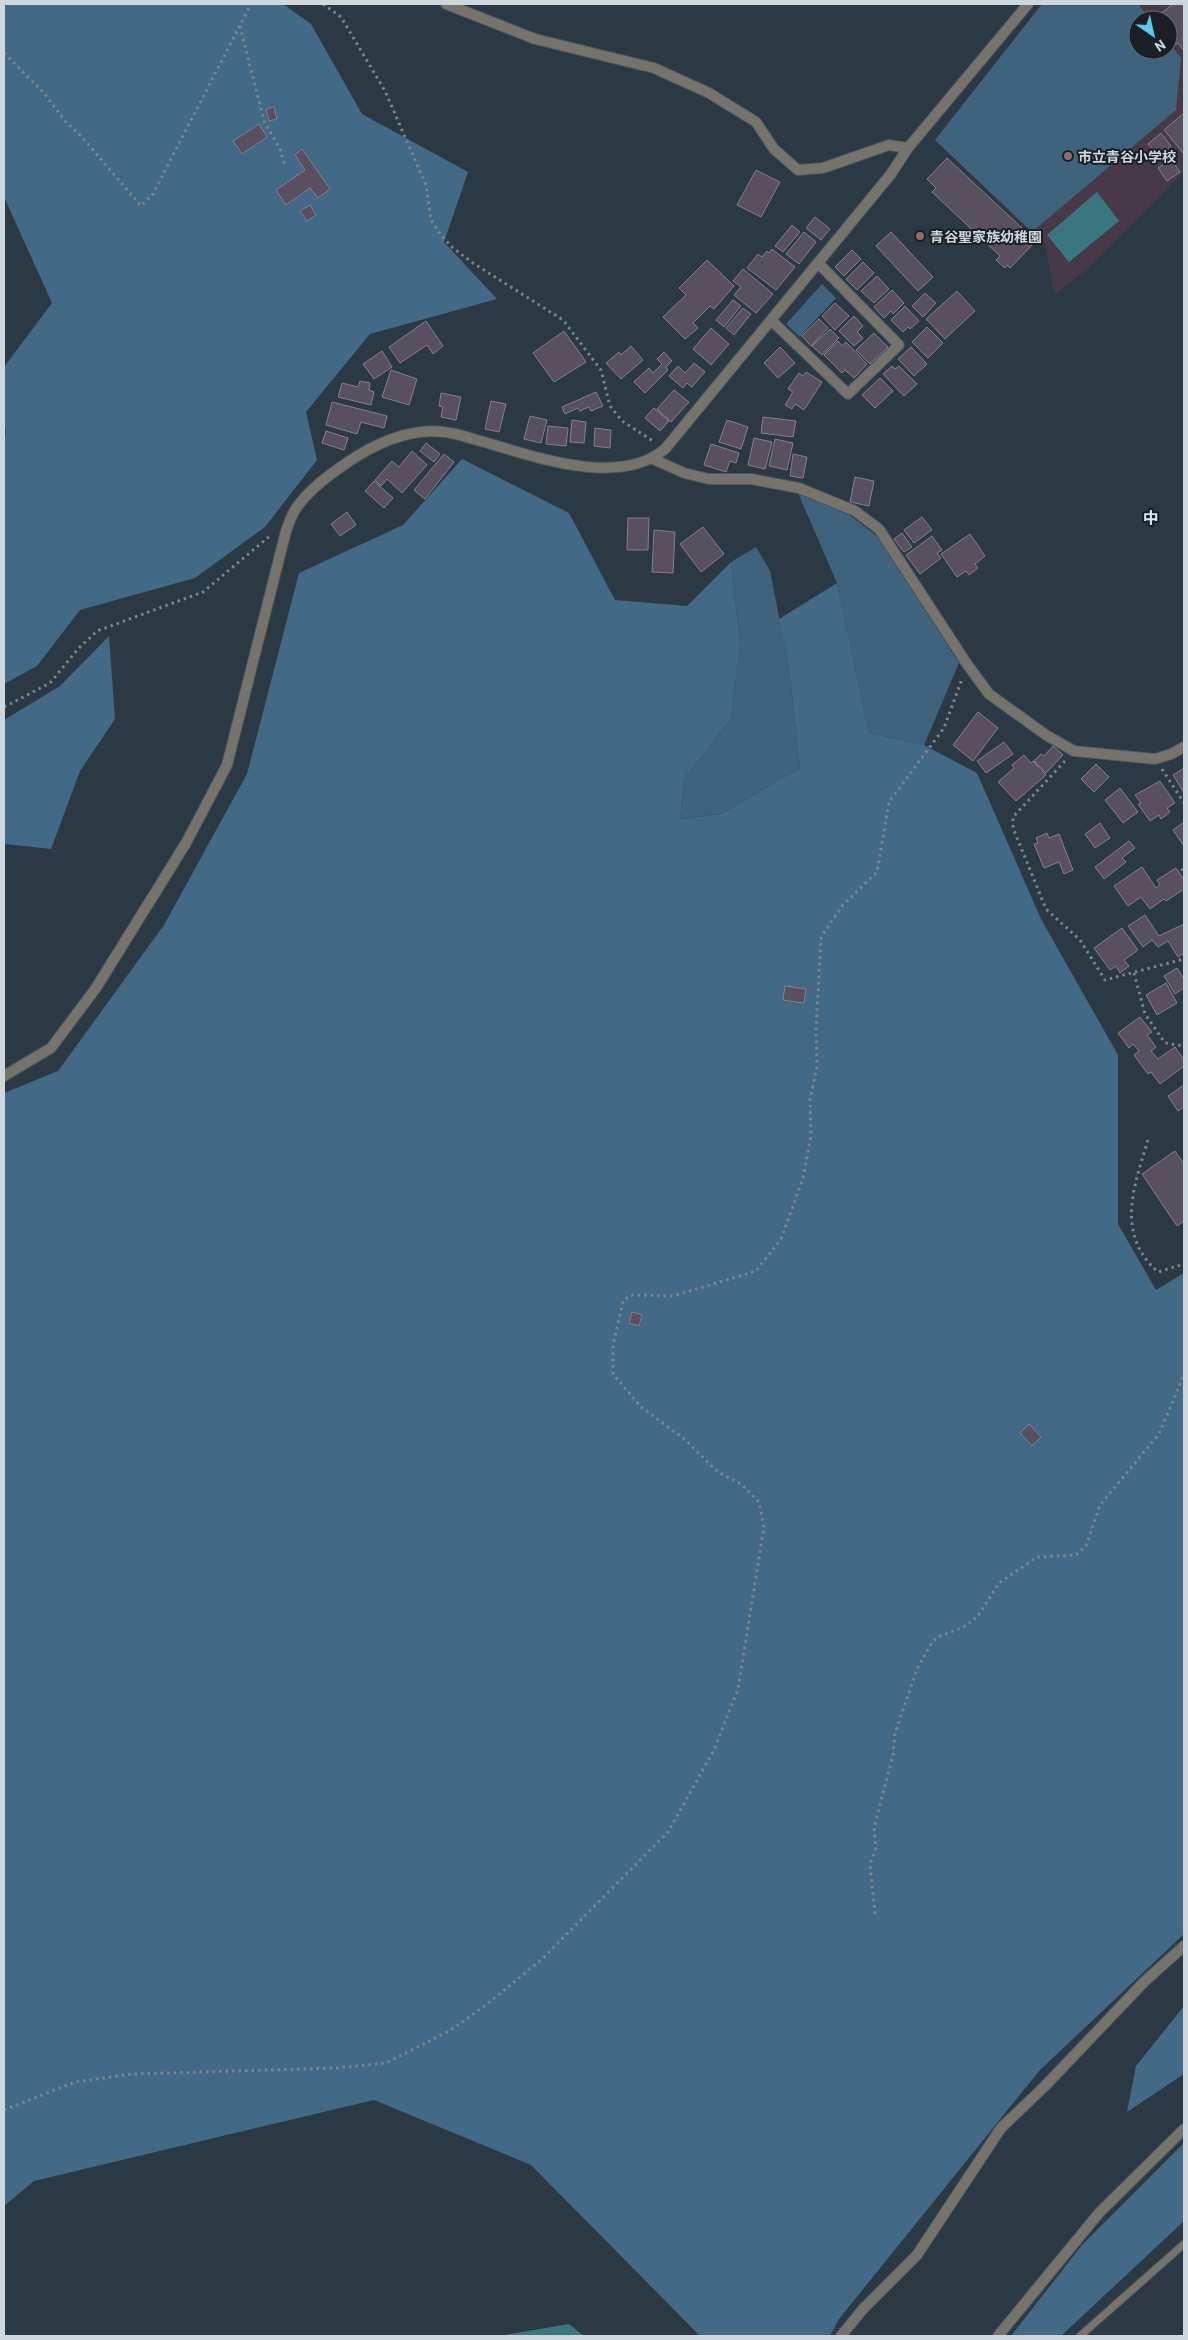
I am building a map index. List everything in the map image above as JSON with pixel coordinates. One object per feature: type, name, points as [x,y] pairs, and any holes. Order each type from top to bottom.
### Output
[{"type":"street","points":[[446,4],[535,39],[654,68],[709,93],[756,122],[774,149],[798,170],[823,168],[889,145],[908,148]]},
{"type":"street","points":[[4,1076],[51,1048],[96,988],[186,843],[214,791],[227,765],[286,531],[295,509],[314,489],[340,467],[365,451],[389,440],[417,432],[444,432],[540,457],[596,468],[619,467],[653,459],[666,449],[891,174],[908,148],[1028,4]]},
{"type":"street","points":[[771,320],[848,394],[899,345],[818,263]]},
{"type":"street","points":[[653,459],[684,473],[709,480],[751,479],[799,488],[855,511],[879,529],[967,664],[989,694],[1046,735],[1074,751],[1155,758],[1171,754],[1184,747]]},
{"type":"street","points":[[841,2336],[863,2309],[917,2255],[1001,2128],[1045,2086],[1144,1982],[1184,1946]]},
{"type":"street","points":[[998,2336],[1098,2213],[1184,2129]]},
{"type":"lane","points":[[1080,2336],[1184,2244]]},
{"type":"path","points":[[4,53],[43,92],[66,122],[81,136],[142,206],[153,194],[251,4]]},
{"type":"path","points":[[323,4],[341,17],[385,91],[426,185],[431,220],[440,234],[453,248],[473,263],[563,320],[601,370],[610,406],[616,414],[622,421],[666,449]]},
{"type":"path","points":[[240,25],[264,121],[280,149],[285,166]]},
{"type":"path","points":[[4,707],[50,683],[78,649],[97,631],[203,592],[273,534],[286,531]]},
{"type":"path","points":[[4,2110],[75,2082],[133,2074],[336,2068],[386,2063],[451,2030],[486,2005],[542,1959],[668,1832],[714,1750],[738,1689],[764,1527],[759,1502],[741,1484],[718,1472],[683,1438],[641,1408],[613,1374],[613,1345],[623,1301],[631,1294],[673,1296],[756,1271],[781,1240],[803,1178],[811,1135],[810,1100],[817,1066],[816,1031],[821,937],[843,905],[877,872],[889,802],[944,728],[967,664]]},
{"type":"path","points":[[1074,751],[1013,817],[1013,828],[1046,909],[1080,940],[1105,980],[1134,974],[1184,959]]},
{"type":"path","points":[[1155,758],[1184,803]]},
{"type":"path","points":[[1134,974],[1145,1014],[1164,1043],[1184,1046]]},
{"type":"path","points":[[1148,1140],[1134,1183],[1132,1217],[1137,1246],[1146,1261],[1158,1272],[1184,1264]]},
{"type":"path","points":[[875,1914],[870,1864],[876,1848],[874,1828],[894,1755],[895,1732],[918,1669],[932,1642],[940,1636],[966,1626],[978,1616],[1000,1583],[1037,1557],[1076,1555],[1082,1552],[1086,1546],[1100,1505],[1159,1434],[1184,1375]]},
{"type":"shaded area","points":[[4,4],[283,4],[311,24],[362,114],[468,172],[444,242],[497,299],[370,334],[306,412],[317,460],[265,527],[195,578],[80,610],[37,666],[4,684],[4,436],[6,432],[4,428],[4,367],[52,303],[4,197]]},
{"type":"shaded area","name":"市立青谷小学校","points":[[1042,4],[1184,4],[1184,172],[1086,270],[1057,293],[1053,291],[1046,246],[935,140]]},
{"type":"shaded area","name":"市立青谷小学校","points":[[1042,4],[1138,4],[1143,10],[1128,10],[1128,60],[1178,60],[1178,54],[1181,58],[1176,110],[1032,232],[935,140]]},
{"type":"shaded area","points":[[1097,192],[1119,221],[1069,262],[1047,235]]},
{"type":"shaded area","points":[[822,284],[836,298],[800,337],[786,324]]},
{"type":"shaded area","points":[[462,459],[569,513],[615,600],[687,606],[731,562],[740,643],[731,719],[684,779],[680,819],[721,814],[800,768],[789,667],[779,619],[837,583],[869,733],[924,745],[977,773],[1041,919],[1118,1055],[1118,1224],[1156,1290],[1184,1273],[1184,1934],[1039,2071],[839,2319],[830,2336],[700,2336],[531,2165],[374,2100],[34,2181],[4,2206],[4,1093],[58,1071],[164,925],[247,774],[299,573],[403,525]]},
{"type":"shaded area","points":[[798,493],[851,516],[878,537],[959,663],[924,745],[869,733],[837,583]]},
{"type":"shaded area","points":[[756,547],[770,571],[789,667],[800,768],[721,814],[680,819],[684,779],[731,719],[740,643],[731,562]]},
{"type":"shaded area","points":[[109,636],[115,719],[80,771],[51,849],[4,844],[4,720],[60,686]]},
{"type":"shaded area","points":[[1184,2006],[1184,2074],[1127,2112],[1136,2066]]},
{"type":"shaded area","points":[[1184,2143],[1184,2221],[1061,2336],[1011,2336],[1082,2245]]},
{"type":"shaded area","points":[[569,2324],[584,2336],[499,2336]]},
{"type":"building","points":[[1173,4],[1184,4],[1184,51],[1178,43],[1178,10],[1165,10]]},
{"type":"building","points":[[274,107],[277,119],[269,121],[266,109]]},
{"type":"building","points":[[1184,113],[1184,153],[1183,153],[1164,130]]},
{"type":"building","points":[[259,124],[267,137],[242,154],[233,141]]},
{"type":"building","points":[[1161,133],[1171,146],[1158,156],[1148,144]]},
{"type":"building","points":[[302,149],[330,189],[318,198],[310,188],[286,205],[276,190],[305,170],[295,155]]},
{"type":"building","points":[[947,158],[1036,241],[1010,268],[1007,265],[1005,268],[996,260],[1000,256],[932,192],[936,188],[927,179]]},
{"type":"building","points":[[1171,159],[1180,172],[1167,181],[1158,168]]},
{"type":"building","points":[[756,170],[780,182],[761,217],[737,205]]},
{"type":"building","points":[[310,205],[316,215],[307,221],[300,211]]},
{"type":"building","points":[[815,217],[830,229],[821,240],[806,228]]},
{"type":"building","points":[[792,225],[800,232],[783,252],[775,246]]},
{"type":"building","points":[[804,232],[816,242],[799,264],[786,254]]},
{"type":"building","points":[[891,232],[933,277],[918,291],[876,246]]},
{"type":"building","points":[[772,249],[795,267],[776,290],[747,268],[758,254],[762,257],[767,251],[769,253]]},
{"type":"building","points":[[852,250],[861,259],[844,276],[835,267]]},
{"type":"building","points":[[707,260],[734,286],[714,309],[710,306],[693,323],[698,328],[685,339],[663,317],[686,295],[679,288]]},
{"type":"building","points":[[863,262],[874,273],[857,290],[846,279]]},
{"type":"building","points":[[743,269],[773,294],[756,313],[734,295],[741,287],[733,281]]},
{"type":"building","points":[[877,276],[889,289],[874,303],[861,291]]},
{"type":"building","points":[[892,290],[904,303],[893,314],[891,311],[884,318],[874,307]]},
{"type":"building","points":[[957,291],[975,311],[945,339],[926,319]]},
{"type":"building","points":[[925,293],[936,303],[923,317],[912,306]]},
{"type":"building","points":[[733,300],[741,306],[724,327],[716,320]]},
{"type":"building","points":[[835,303],[849,316],[835,330],[822,316]]},
{"type":"building","points":[[905,306],[919,321],[903,332],[891,320]]},
{"type":"building","points":[[743,308],[751,314],[734,335],[726,328]]},
{"type":"building","points":[[854,316],[863,326],[857,332],[863,338],[854,346],[839,331]]},
{"type":"building","points":[[819,319],[828,328],[811,346],[802,336]]},
{"type":"building","points":[[426,321],[443,346],[433,354],[427,345],[400,363],[389,347]]},
{"type":"building","points":[[927,327],[943,343],[928,358],[912,342]]},
{"type":"building","points":[[711,328],[729,344],[711,365],[693,349]]},
{"type":"building","points":[[830,329],[839,338],[822,355],[812,346]]},
{"type":"building","points":[[564,331],[586,362],[554,382],[533,353]]},
{"type":"building","points":[[874,333],[888,347],[870,364],[856,350]]},
{"type":"building","points":[[838,341],[842,346],[846,342],[867,364],[854,378],[845,370],[842,373],[824,355]]},
{"type":"building","points":[[631,346],[643,360],[621,379],[606,363],[619,352],[621,355]]},
{"type":"building","points":[[780,347],[795,363],[778,378],[764,363]]},
{"type":"building","points":[[911,347],[927,364],[914,376],[898,359]]},
{"type":"building","points":[[382,351],[392,367],[374,379],[363,364]]},
{"type":"building","points":[[664,352],[672,361],[666,367],[668,370],[645,393],[634,382],[649,368],[653,373],[662,364],[657,359]]},
{"type":"building","points":[[694,363],[705,372],[692,387],[687,383],[683,388],[669,376],[678,366],[685,373]]},
{"type":"building","points":[[892,366],[895,369],[899,366],[917,384],[904,396],[883,374]]},
{"type":"building","points":[[391,370],[417,379],[409,405],[382,397]]},
{"type":"building","points":[[806,372],[822,382],[804,410],[795,404],[792,409],[785,405],[793,392],[788,389],[799,373],[803,376]]},
{"type":"building","points":[[880,378],[893,391],[875,408],[862,395]]},
{"type":"building","points":[[360,381],[370,383],[369,390],[374,392],[371,405],[338,397],[342,383],[358,387]]},
{"type":"building","points":[[674,390],[689,402],[671,422],[657,409]]},
{"type":"building","points":[[596,392],[603,406],[591,411],[589,407],[580,411],[578,408],[565,414],[562,407]]},
{"type":"building","points":[[441,393],[461,397],[456,420],[441,417],[443,407],[439,406]]},
{"type":"building","points":[[491,401],[506,404],[499,432],[485,429]]},
{"type":"building","points":[[332,402],[387,416],[384,428],[361,422],[357,434],[326,425]]},
{"type":"building","points":[[654,408],[669,421],[660,431],[645,418]]},
{"type":"building","points":[[530,416],[547,420],[541,443],[524,439]]},
{"type":"building","points":[[763,417],[796,421],[793,437],[761,433]]},
{"type":"building","points":[[572,420],[586,422],[584,443],[570,442]]},
{"type":"building","points":[[727,420],[748,427],[741,449],[719,442]]},
{"type":"building","points":[[548,426],[568,428],[566,446],[546,444]]},
{"type":"building","points":[[595,428],[611,430],[610,448],[594,446]]},
{"type":"building","points":[[326,431],[348,438],[344,450],[322,443]]},
{"type":"building","points":[[754,438],[772,442],[765,469],[748,465]]},
{"type":"building","points":[[775,439],[793,443],[787,470],[769,466]]},
{"type":"building","points":[[426,443],[440,454],[434,462],[420,451]]},
{"type":"building","points":[[711,444],[739,453],[736,463],[730,461],[726,472],[704,465]]},
{"type":"building","points":[[412,451],[427,465],[402,493],[387,479],[381,486],[375,480],[392,461],[399,467]]},
{"type":"building","points":[[444,454],[454,462],[425,499],[414,490]]},
{"type":"building","points":[[793,454],[807,457],[803,478],[790,476]]},
{"type":"building","points":[[855,477],[874,481],[869,506],[850,502]]},
{"type":"building","points":[[374,481],[393,498],[384,508],[365,491]]},
{"type":"building","points":[[347,512],[356,525],[340,536],[331,524]]},
{"type":"building","points":[[922,517],[932,530],[914,543],[904,530]]},
{"type":"building","points":[[628,518],[649,518],[648,550],[627,550]]},
{"type":"building","points":[[703,527],[724,554],[701,572],[680,544]]},
{"type":"building","points":[[654,530],[675,532],[673,573],[652,572]]},
{"type":"building","points":[[902,533],[912,547],[904,552],[894,539]]},
{"type":"building","points":[[970,534],[985,556],[975,564],[978,568],[969,575],[966,571],[957,577],[941,554]]},
{"type":"building","points":[[932,536],[942,550],[937,553],[941,558],[920,574],[906,555]]},
{"type":"building","points":[[978,712],[998,728],[973,761],[953,745]]},
{"type":"building","points":[[1004,742],[1013,754],[986,773],[977,761]]},
{"type":"building","points":[[1053,746],[1063,755],[1046,773],[1034,761],[1041,754],[1044,756]]},
{"type":"building","points":[[1024,755],[1031,763],[1033,761],[1046,775],[1016,801],[998,782],[1014,768],[1012,765]]},
{"type":"building","points":[[1096,764],[1109,777],[1094,792],[1081,779]]},
{"type":"building","points":[[1184,768],[1184,793],[1173,775]]},
{"type":"building","points":[[1160,781],[1175,803],[1167,808],[1170,812],[1161,819],[1159,815],[1150,821],[1138,804],[1141,803],[1135,795]]},
{"type":"building","points":[[1120,788],[1138,812],[1123,823],[1105,800]]},
{"type":"building","points":[[1100,823],[1110,838],[1095,848],[1085,834]]},
{"type":"building","points":[[1184,824],[1184,846],[1173,830]]},
{"type":"building","points":[[1047,833],[1049,838],[1059,834],[1073,870],[1064,874],[1059,862],[1044,868],[1034,844],[1038,843],[1036,838]]},
{"type":"building","points":[[1129,841],[1135,848],[1122,858],[1126,862],[1104,879],[1095,867]]},
{"type":"building","points":[[1142,867],[1156,888],[1160,885],[1157,880],[1176,868],[1184,880],[1184,889],[1166,901],[1164,899],[1150,909],[1141,897],[1128,906],[1114,886]]},
{"type":"building","points":[[1145,915],[1159,936],[1184,924],[1184,953],[1178,957],[1168,941],[1158,947],[1152,940],[1143,947],[1128,926]]},
{"type":"building","points":[[1122,928],[1138,950],[1124,960],[1129,966],[1120,973],[1116,966],[1110,970],[1094,948]]},
{"type":"building","points":[[1177,968],[1184,979],[1184,988],[1175,994],[1164,976]]},
{"type":"building","points":[[1166,983],[1177,1003],[1157,1015],[1146,995]]},
{"type":"building","points":[[785,986],[806,989],[804,1003],[783,1000]]},
{"type":"building","points":[[1140,1017],[1152,1032],[1147,1035],[1156,1047],[1151,1051],[1158,1059],[1175,1047],[1184,1060],[1184,1066],[1160,1084],[1151,1072],[1148,1074],[1134,1055],[1139,1051],[1133,1044],[1129,1048],[1118,1033]]},
{"type":"building","points":[[1184,1085],[1184,1107],[1178,1111],[1168,1096]]},
{"type":"building","points":[[1175,1151],[1184,1164],[1184,1221],[1177,1226],[1142,1174]]},
{"type":"building","points":[[632,1312],[642,1315],[639,1326],[629,1323]]},
{"type":"building","points":[[1029,1424],[1041,1437],[1032,1446],[1020,1433]]},
{"type":"place","name":"市立青谷小学校","points":[[1068,156]]},
{"type":"place","name":"青谷聖家族幼稚園","points":[[920,236]]},
{"type":"district","name":"中","points":[[1151,517]]}]
